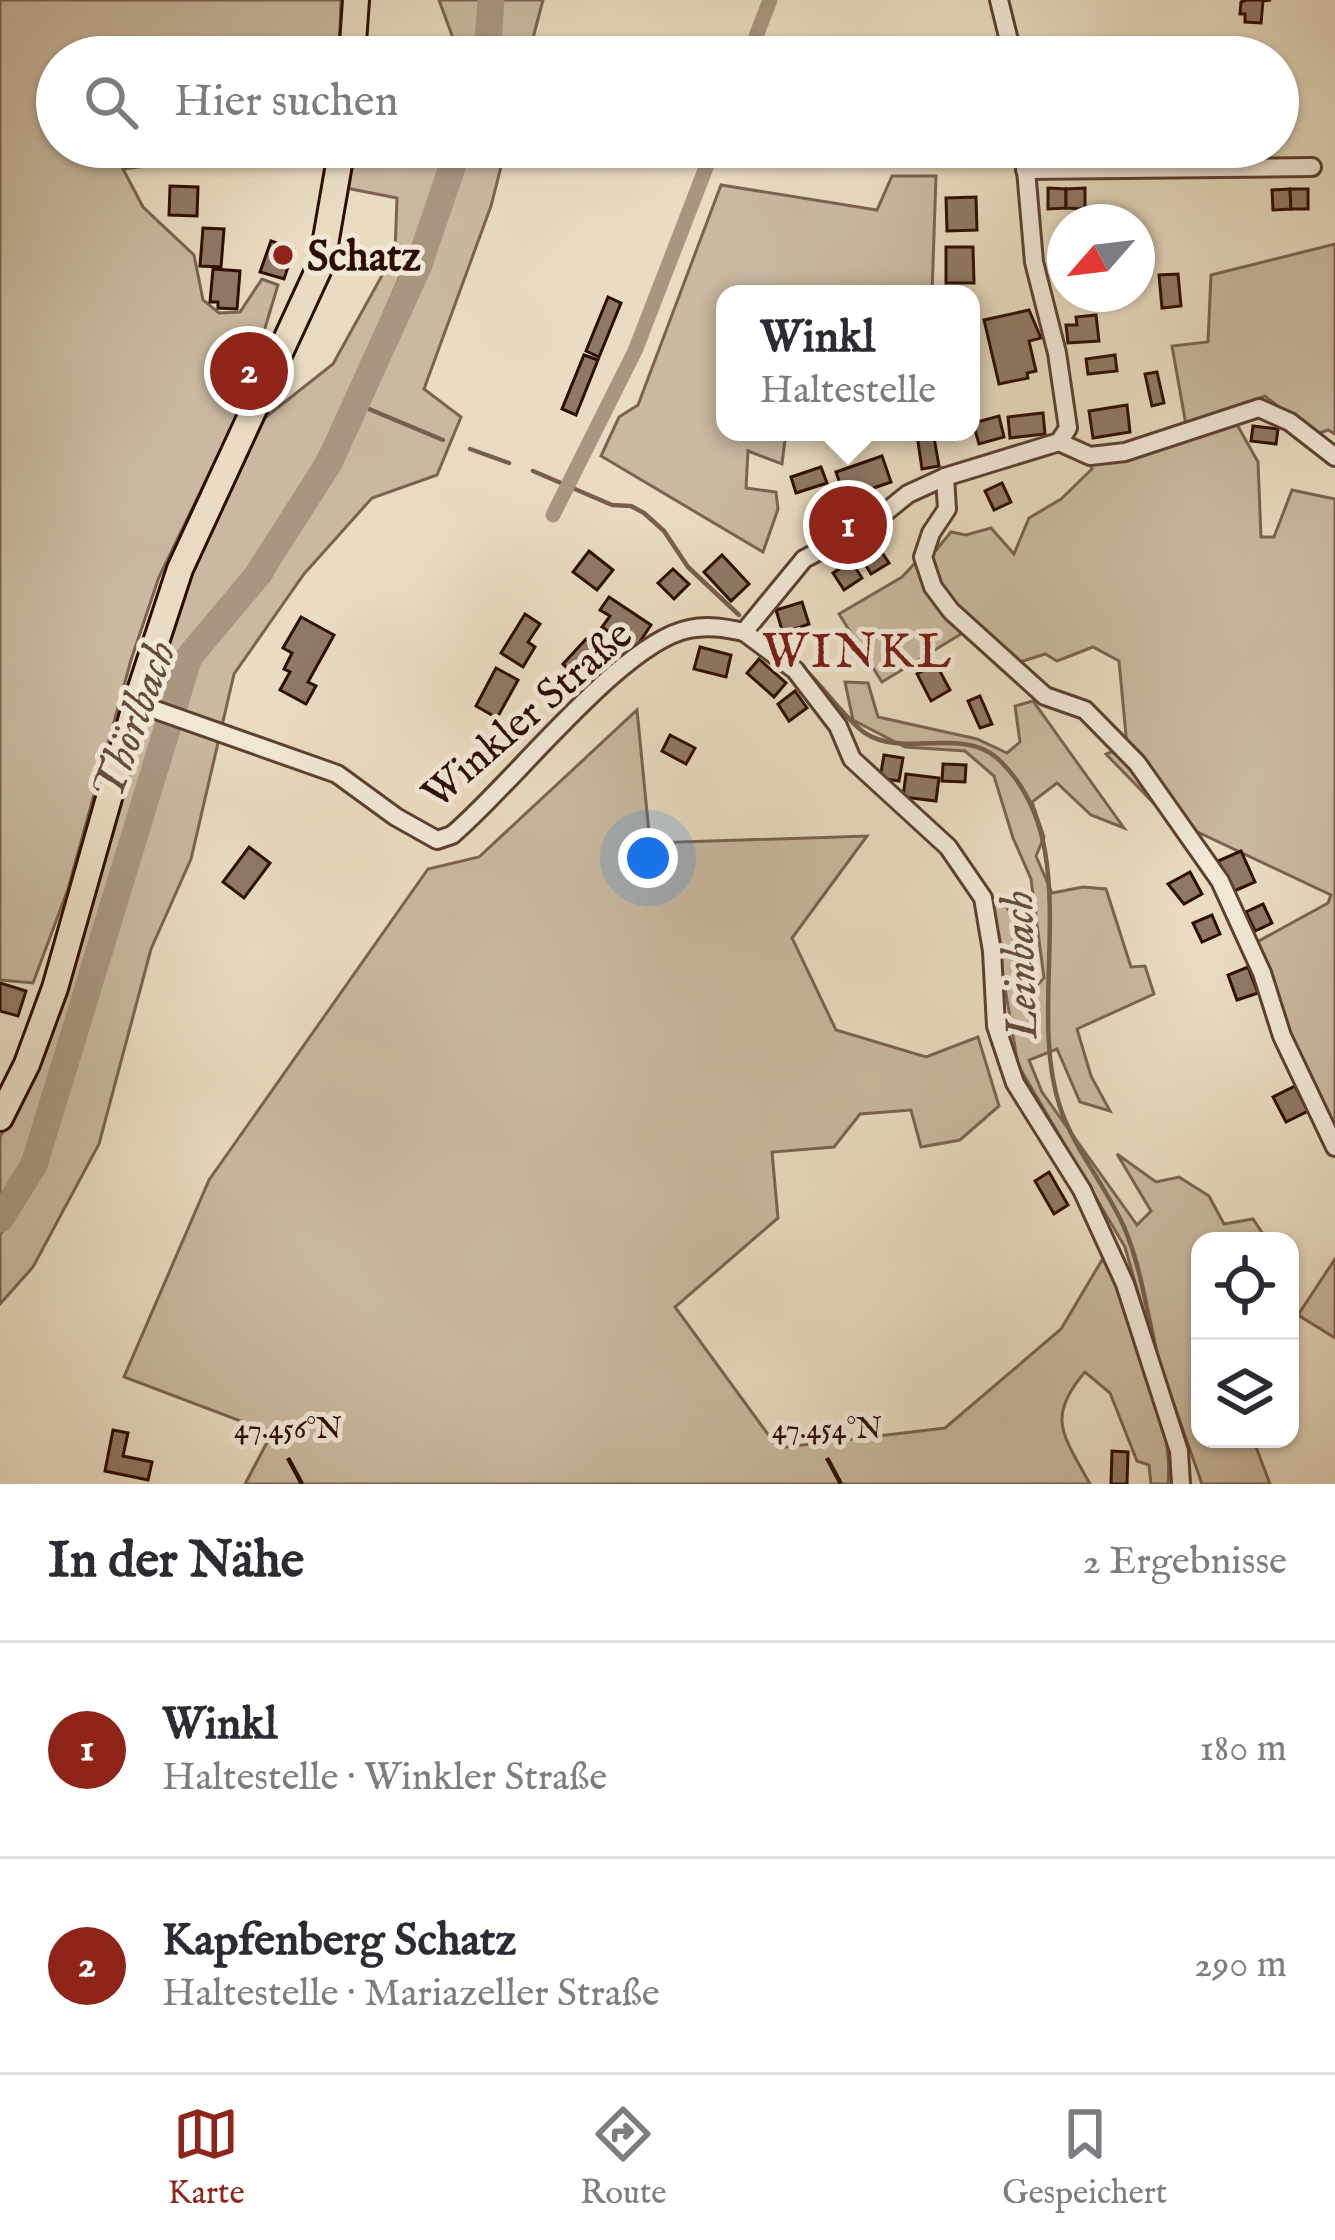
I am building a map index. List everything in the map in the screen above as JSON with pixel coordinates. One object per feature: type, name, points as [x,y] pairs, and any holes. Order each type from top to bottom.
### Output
[{"type":"main road","points":[[353,36],[356,0]]},
{"type":"main road","points":[[0,1118],[27,1064],[55,988],[180,569],[322,262],[338,168]]},
{"type":"street","points":[[999,0],[1008,36]]},
{"type":"street","points":[[1299,166],[1312,166]]},
{"type":"street","points":[[1168,168],[1025,170],[1034,262],[1057,353],[1068,428],[1059,442],[945,477],[908,494],[872,523],[804,559],[744,632],[794,670],[838,726],[852,759],[948,847],[983,898],[996,1026],[1015,1083],[1082,1190],[1125,1284],[1180,1469]]},
{"type":"street","points":[[1059,442],[1090,457],[1125,452],[1259,408],[1290,422],[1335,457]]},
{"type":"street","points":[[945,477],[947,508],[923,557],[933,587],[951,611],[1045,696],[1085,710],[1137,763],[1220,881],[1262,973],[1282,1036],[1335,1147]]},
{"type":"street","name":"Winkler Straße","points":[[140,704],[338,774],[396,818],[437,840],[452,835],[481,812],[643,650],[684,629],[713,626],[744,632]]},
{"type":"shaded area","points":[[0,0],[341,0],[340,36],[36,36],[36,168],[131,168],[123,169],[143,207],[194,255],[203,300],[219,313],[240,312],[262,279],[278,285],[241,408],[159,577],[131,660],[68,889],[33,983],[0,980]]},
{"type":"shaded area","points":[[439,0],[485,0],[481,36],[452,36]]},
{"type":"shaded area","points":[[499,0],[543,0],[534,36],[496,36]]},
{"type":"shaded area","points":[[350,168],[444,168],[336,425],[271,542],[185,656],[34,1134],[0,1212],[0,1137],[19,1103],[145,722],[180,588],[212,511],[262,420],[333,364],[395,252],[397,198],[346,188]]},
{"type":"shaded area","points":[[463,168],[501,168],[424,389],[461,417],[437,475],[372,498],[304,574],[234,674],[191,859],[151,949],[99,1144],[33,1267],[0,1304],[0,1235],[31,1187],[59,1118],[198,657],[268,581],[338,464],[380,377]]},
{"type":"shaded area","points":[[892,176],[936,176],[932,285],[716,285],[716,441],[785,441],[782,464],[748,451],[746,488],[776,492],[778,509],[763,552],[601,456],[619,417],[638,405],[721,185],[877,210]]},
{"type":"shaded area","points":[[1335,244],[1335,434],[1328,430],[1314,435],[1265,396],[1186,425],[1172,346],[1208,342],[1211,275]]},
{"type":"shaded area","points":[[1235,421],[1258,462],[1261,537],[1274,537],[1292,490],[1335,499],[1335,1133],[1282,1022],[1257,942],[1328,903],[1331,895],[1168,818],[1106,754],[1127,746],[1119,661],[1093,647],[1057,661],[1045,654],[1017,663],[951,604],[928,560],[951,532],[966,535],[991,528],[1014,554],[1029,518],[1061,499],[1092,469],[1089,462]]},
{"type":"shaded area","points":[[915,563],[931,594],[966,631],[882,682],[839,614],[902,577]]},
{"type":"shaded area","points":[[845,682],[868,683],[878,717],[977,739],[1007,753],[1020,742],[1015,706],[1033,701],[1124,828],[1091,815],[1057,783],[1032,802],[1044,837],[1036,856],[1052,893],[1083,887],[1106,889],[1131,967],[1145,966],[1154,994],[1077,1029],[1091,1076],[1110,1111],[1080,1102],[1057,1049],[1029,1060],[1042,1092],[1137,1225],[1151,1211],[1117,1154],[1156,1182],[1179,1177],[1209,1196],[1224,1224],[1253,1219],[1262,1232],[1191,1232],[1191,1448],[1256,1448],[1270,1484],[1202,1484],[1151,1339],[1125,1247],[1018,1065],[991,905],[997,896],[1013,915],[1014,965],[1026,996],[1044,978],[1031,879],[994,776],[965,751],[905,747],[853,720]]},
{"type":"shaded area","points":[[637,710],[650,843],[867,836],[792,938],[836,1030],[926,1057],[978,1037],[999,1106],[960,1140],[921,1147],[911,1110],[860,1114],[834,1147],[772,1152],[778,1218],[675,1307],[778,1448],[945,1428],[1061,1329],[1105,1255],[1163,1423],[1168,1484],[1151,1484],[1149,1465],[1137,1461],[1110,1393],[1085,1372],[1062,1415],[1066,1440],[1090,1484],[245,1484],[272,1433],[124,1377],[209,1180],[428,869],[479,857]]},
{"type":"shaded area","points":[[1335,1259],[1335,1338],[1299,1313]]},
{"type":"building","points":[[1271,0],[1263,1],[1261,23],[1245,22],[1245,14],[1240,14],[1241,2]]},
{"type":"building","points":[[170,186],[198,187],[197,216],[169,215]]},
{"type":"building","points":[[1048,188],[1066,189],[1066,204],[1048,204]]},
{"type":"building","points":[[1085,188],[1085,204],[1066,204],[1066,189]]},
{"type":"building","points":[[1290,189],[1291,209],[1273,210],[1272,190]]},
{"type":"building","points":[[1290,189],[1308,189],[1308,209],[1291,209]]},
{"type":"building","points":[[976,197],[977,230],[947,231],[946,198]]},
{"type":"building","points":[[203,228],[224,229],[221,267],[200,266]]},
{"type":"building","points":[[271,241],[294,249],[284,279],[260,272]]},
{"type":"building","points":[[946,247],[973,247],[974,283],[946,283]]},
{"type":"building","points":[[213,269],[240,271],[237,309],[218,308],[218,302],[210,302]]},
{"type":"building","points":[[1178,274],[1181,306],[1162,308],[1159,275]]},
{"type":"building","points":[[608,297],[621,303],[599,357],[586,351]]},
{"type":"building","points":[[1029,310],[1041,338],[1029,341],[1036,371],[1027,373],[1028,378],[999,384],[984,320]]},
{"type":"building","points":[[1096,315],[1099,341],[1068,343],[1066,325],[1077,325],[1076,317]]},
{"type":"building","points":[[584,355],[598,360],[576,415],[562,409]]},
{"type":"building","points":[[1115,355],[1117,371],[1088,374],[1086,359]]},
{"type":"building","points":[[1157,372],[1164,403],[1152,406],[1145,374]]},
{"type":"building","points":[[1127,405],[1130,432],[1093,438],[1089,411]]},
{"type":"building","points":[[1043,413],[1045,434],[1010,438],[1008,417]]},
{"type":"building","points":[[999,416],[1004,437],[979,444],[980,421]]},
{"type":"building","points":[[1253,426],[1278,429],[1276,444],[1251,441]]},
{"type":"building","points":[[918,441],[935,441],[939,466],[922,469]]},
{"type":"building","points":[[882,456],[891,482],[845,498],[836,472]]},
{"type":"building","points":[[821,467],[827,483],[796,493],[791,477]]},
{"type":"building","points":[[1002,483],[1011,502],[994,510],[985,491]]},
{"type":"building","points":[[840,507],[844,518],[813,532],[808,521]]},
{"type":"building","points":[[877,545],[889,563],[871,574],[860,556]]},
{"type":"building","points":[[589,551],[613,570],[597,590],[573,572]]},
{"type":"building","points":[[722,555],[749,584],[731,601],[704,572]]},
{"type":"building","points":[[851,561],[862,578],[844,590],[833,573]]},
{"type":"building","points":[[673,569],[689,584],[674,599],[658,583]]},
{"type":"building","points":[[609,597],[651,625],[635,649],[602,627],[610,616],[600,610]]},
{"type":"building","points":[[802,602],[809,624],[783,633],[776,610]]},
{"type":"building","points":[[525,614],[540,624],[528,642],[535,647],[523,667],[501,653]]},
{"type":"building","points":[[301,617],[334,635],[308,682],[316,686],[306,704],[280,690],[290,672],[284,669],[292,653],[283,648]]},
{"type":"building","points":[[586,639],[594,646],[599,640],[604,644],[571,672],[563,664]]},
{"type":"building","points":[[700,647],[731,655],[726,677],[694,669]]},
{"type":"building","points":[[759,659],[786,683],[774,697],[747,673]]},
{"type":"building","points":[[936,664],[950,690],[931,701],[917,674]]},
{"type":"building","points":[[496,668],[518,680],[497,718],[476,706]]},
{"type":"building","points":[[795,691],[807,708],[789,721],[778,704]]},
{"type":"building","points":[[980,696],[992,724],[980,728],[968,701]]},
{"type":"building","points":[[670,735],[695,748],[686,764],[662,751]]},
{"type":"building","points":[[884,755],[903,758],[899,781],[880,778]]},
{"type":"building","points":[[943,764],[966,765],[965,782],[942,781]]},
{"type":"building","points":[[906,774],[939,778],[936,801],[903,797]]},
{"type":"building","points":[[249,847],[270,863],[244,898],[223,882]]},
{"type":"building","points":[[1241,851],[1255,882],[1232,892],[1218,861]]},
{"type":"building","points":[[1190,872],[1202,894],[1184,904],[1168,884]]},
{"type":"building","points":[[1263,904],[1272,923],[1255,931],[1246,912]]},
{"type":"building","points":[[1212,915],[1220,934],[1202,942],[1193,923]]},
{"type":"building","points":[[1248,967],[1258,993],[1237,1000],[1228,975]]},
{"type":"building","points":[[0,983],[26,991],[18,1016],[0,1011]]},
{"type":"building","points":[[1295,1086],[1308,1111],[1286,1122],[1273,1097]]},
{"type":"building","points":[[1049,1172],[1068,1205],[1054,1214],[1035,1181]]},
{"type":"building","points":[[113,1430],[128,1433],[123,1456],[152,1462],[148,1480],[105,1471]]},
{"type":"building","points":[[1112,1451],[1128,1452],[1127,1484],[1111,1484]]},
{"type":"waterway","name":"Thörlbach","points":[[488,36],[491,0]]},
{"type":"waterway","points":[[756,36],[770,0]]},
{"type":"waterway","name":"Thörlbach","points":[[0,1219],[34,1165],[189,657],[256,577],[329,463],[418,267],[452,168]]},
{"type":"waterway","points":[[553,515],[635,351],[706,168]]},
{"type":"waterway","name":"Leinbach","points":[[357,404],[443,440]]},
{"type":"waterway","name":"Leinbach","points":[[470,449],[509,463]]},
{"type":"waterway","name":"Leinbach","points":[[533,471],[612,505],[631,506],[644,513],[664,531],[688,567],[739,615]]},
{"type":"waterway","name":"Leinbach","points":[[757,628],[784,652]]},
{"type":"waterway","name":"Leinbach","points":[[802,667],[865,733],[896,743],[950,743],[983,749],[997,758],[1025,793],[1041,833],[1048,877],[1048,1019],[1060,1107],[1124,1227],[1158,1359]]},
{"type":"place","name":"Schatz","points":[[283,255]]},
{"type":"place","name":"Kapfenberg Schatz","points":[[249,371]]},
{"type":"place","name":"Winkl","points":[[848,525]]},
{"type":"district","name":"WINKL","points":[[858,650]]}]
